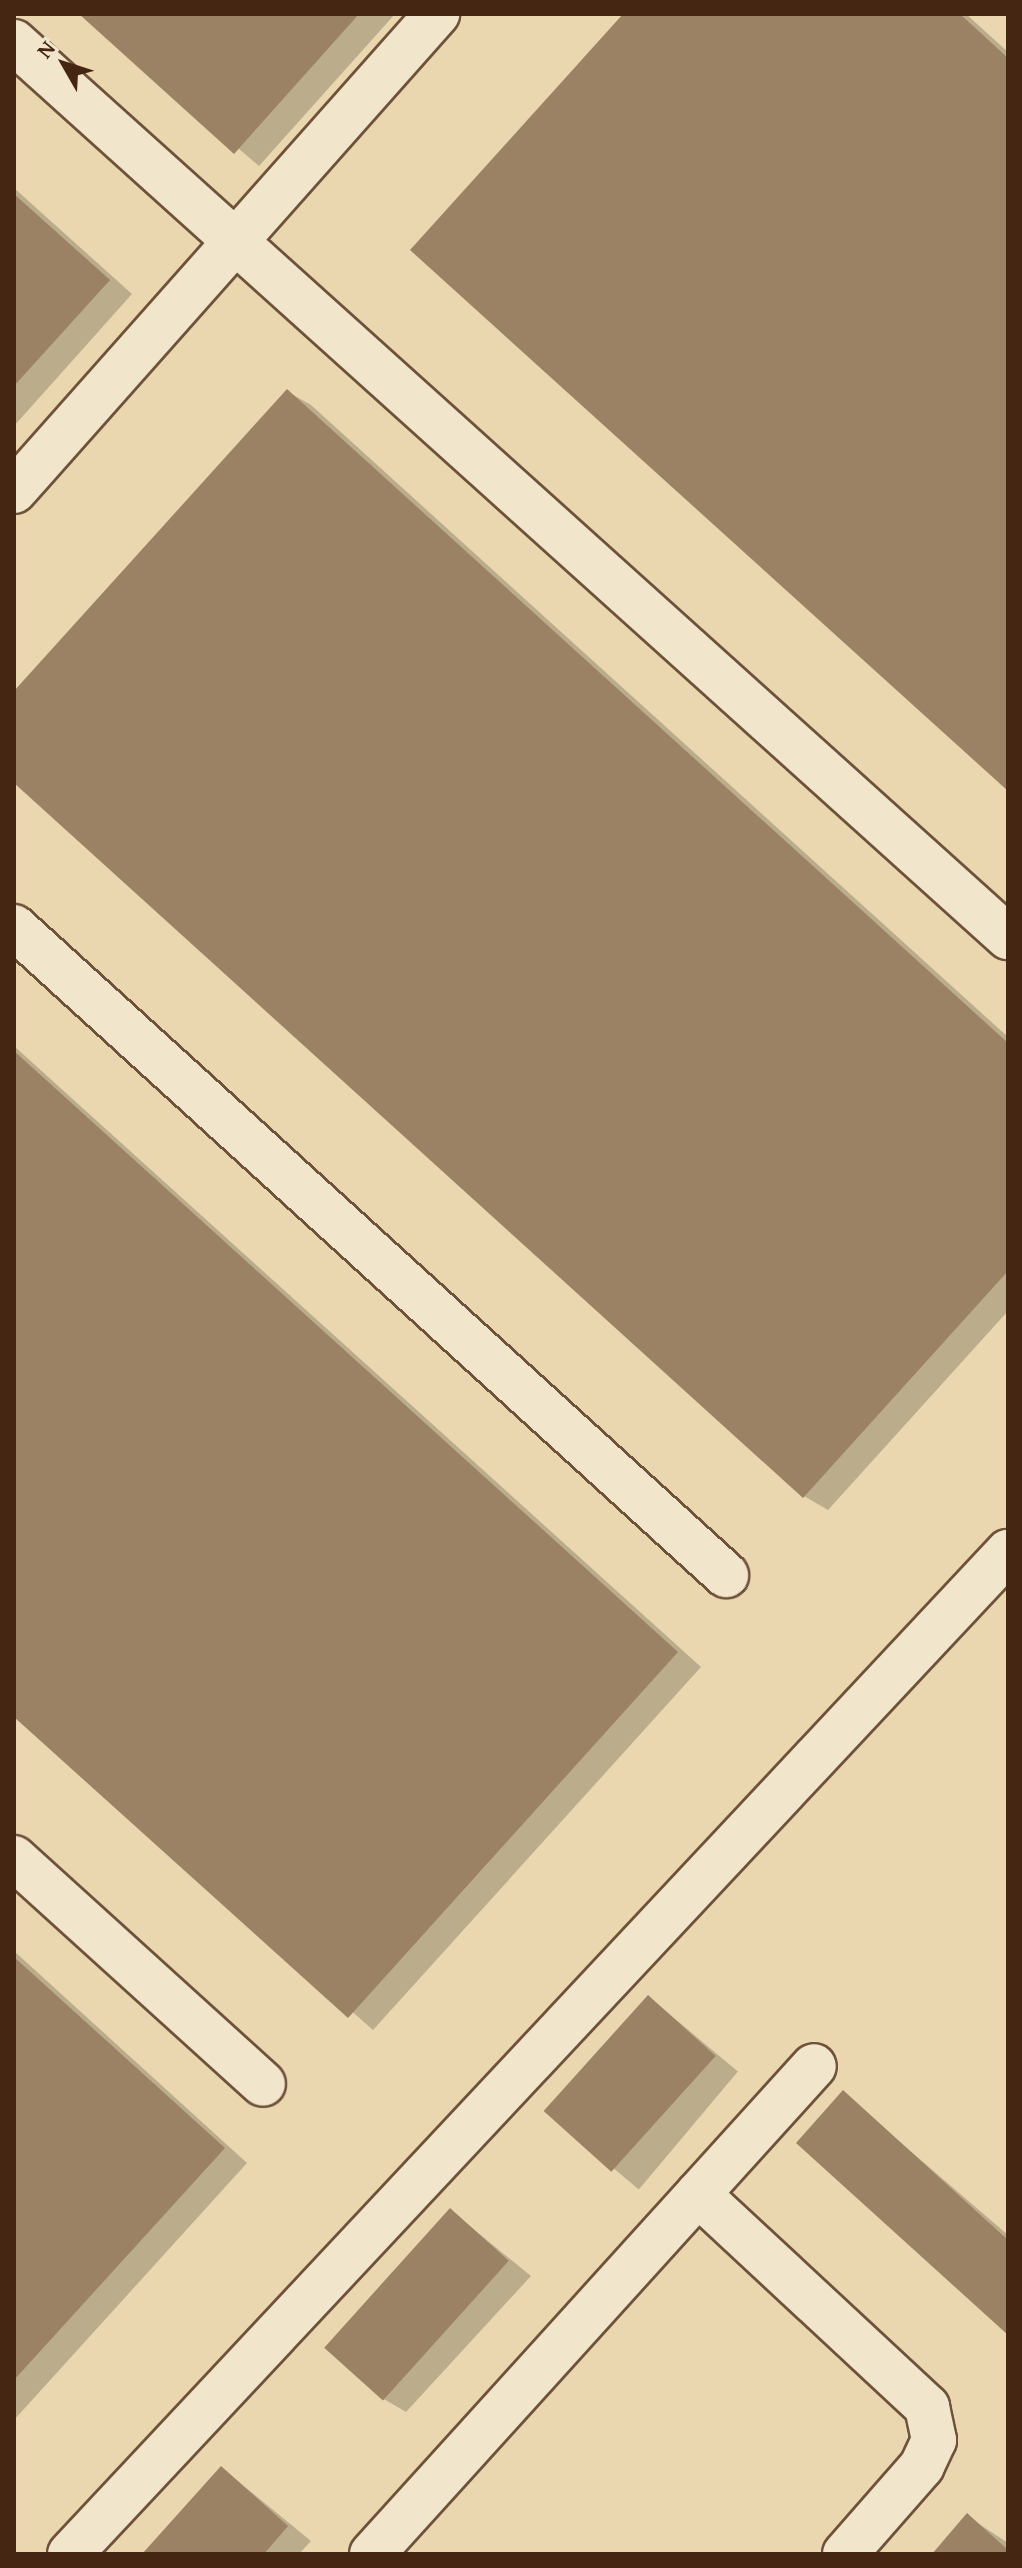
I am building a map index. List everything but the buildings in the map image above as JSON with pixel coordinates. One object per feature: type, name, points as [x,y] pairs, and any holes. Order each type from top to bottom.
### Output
[{"type":"lane","points":[[14,491],[437,14]]},
{"type":"lane","points":[[14,42],[1008,937]]},
{"type":"lane","points":[[14,927],[726,1575]]},
{"type":"lane","points":[[70,2554],[1008,1552]]},
{"type":"lane","points":[[14,1858],[263,2084]]},
{"type":"lane","points":[[372,2554],[814,2066]]},
{"type":"lane","points":[[698,2194],[927,2407],[934,2440],[926,2459],[845,2554]]}]
